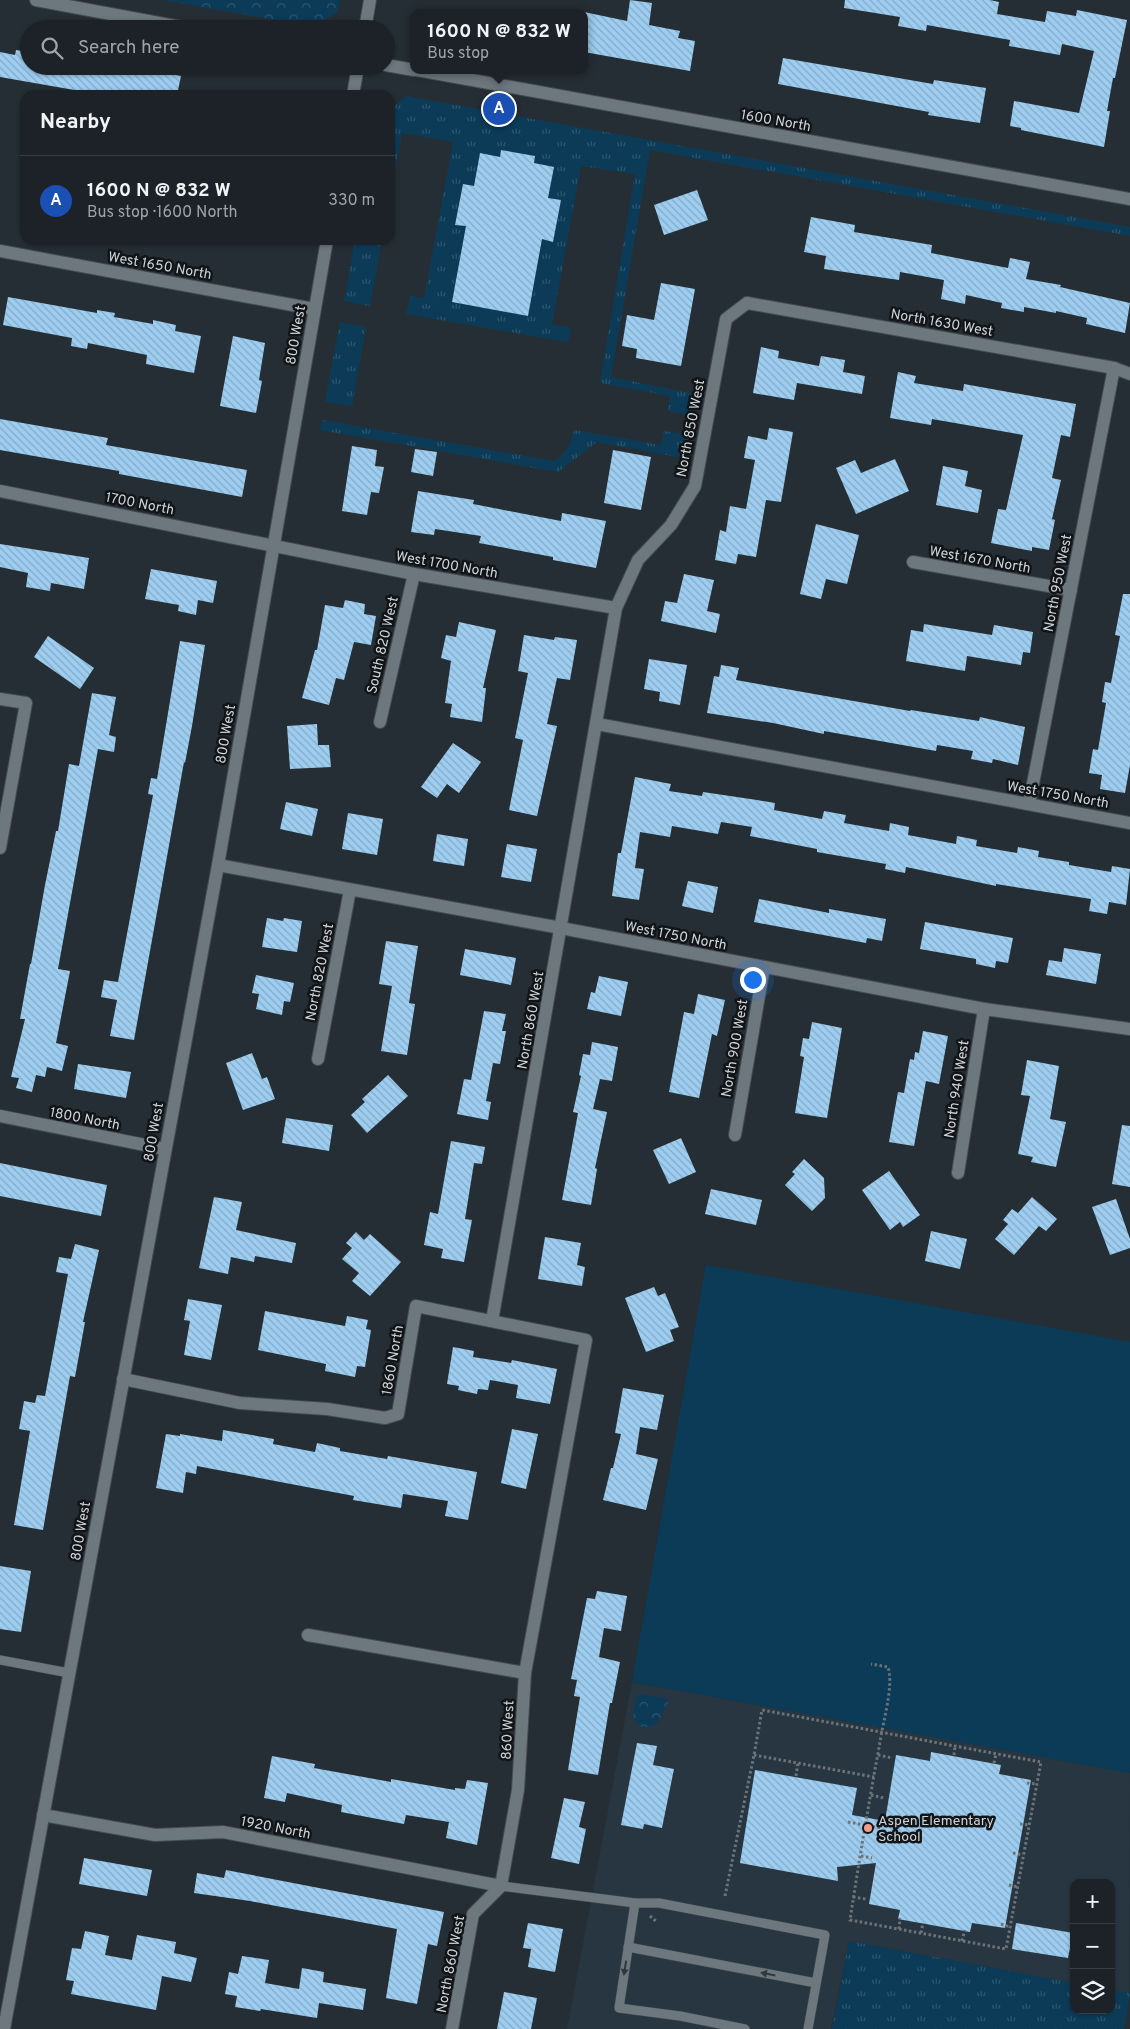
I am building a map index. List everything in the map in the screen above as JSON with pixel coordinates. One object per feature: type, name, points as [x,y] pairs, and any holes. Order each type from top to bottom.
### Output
[{"type":"street","points":[[36,0],[143,20]]},
{"type":"street","points":[[367,20],[370,0]]},
{"type":"street","name":"1600 North","points":[[395,66],[410,69]]},
{"type":"street","name":"1600 North","points":[[438,74],[1130,197]]},
{"type":"street","points":[[354,90],[356,75]]},
{"type":"street","name":"800 West","points":[[4,2029],[218,865],[326,245]]},
{"type":"street","name":"West 1650 North","points":[[0,251],[314,309]]},
{"type":"street","name":"North 1630 West","points":[[747,303],[1114,368],[1130,374]]},
{"type":"street","name":"North 850 West","points":[[597,724],[616,608],[638,560],[672,525],[695,486],[726,319],[747,303]]},
{"type":"street","name":"North 950 West","points":[[1029,804],[1114,368]]},
{"type":"street","name":"1700 North","points":[[0,491],[274,545]]},
{"type":"street","name":"West 1700 North","points":[[274,545],[414,574],[616,608]]},
{"type":"street","name":"West 1670 North","points":[[913,562],[1071,590]]},
{"type":"street","name":"South 820 West","points":[[380,722],[414,574]]},
{"type":"street","points":[[0,699],[26,703],[0,848]]},
{"type":"street","name":"West 1750 North","points":[[597,724],[1130,822]]},
{"type":"street","name":"North 860 West","points":[[492,1321],[597,724]]},
{"type":"street","name":"West 1750 North","points":[[218,865],[984,1009],[1130,1029]]},
{"type":"street","name":"North 820 West","points":[[318,1059],[350,890]]},
{"type":"street","name":"North 900 West","points":[[735,1135],[764,967]]},
{"type":"street","name":"North 940 West","points":[[958,1172],[984,1009]]},
{"type":"street","name":"1800 North","points":[[0,1116],[165,1149]]},
{"type":"street","name":"1860 North","points":[[123,1379],[240,1403],[327,1408],[385,1418],[398,1414],[416,1306],[586,1340],[569,1438]]},
{"type":"street","name":"860 West","points":[[502,1886],[518,1790],[525,1673],[569,1438]]},
{"type":"street","points":[[308,1635],[525,1673]]},
{"type":"street","name":"1920 North","points":[[43,1815],[155,1835],[223,1832],[502,1886]]},
{"type":"street","name":"North 860 West","points":[[452,2029],[473,1914],[502,1886]]},
{"type":"lane","points":[[0,1660],[69,1673]]},
{"type":"lane","points":[[502,1886],[634,1903],[659,1903],[825,1935],[808,2029]]},
{"type":"lane","points":[[634,1903],[619,2008],[680,2016],[746,2029]]},
{"type":"lane","points":[[628,1947],[816,1983]]},
{"type":"path","points":[[725,1896],[762,1710],[882,1732],[1041,1762],[1006,1949],[850,1920],[860,1856],[866,1826],[882,1732],[891,1676],[888,1667],[871,1664]]},
{"type":"path","points":[[954,1754],[955,1746]]},
{"type":"path","points":[[994,1763],[996,1754]]},
{"type":"path","points":[[754,1755],[874,1778]]},
{"type":"path","points":[[878,1755],[892,1758]]},
{"type":"path","points":[[796,1776],[798,1763]]},
{"type":"path","points":[[1027,1783],[1036,1784]]},
{"type":"path","points":[[871,1795],[884,1798]]},
{"type":"path","points":[[848,1822],[880,1828]]},
{"type":"path","points":[[1020,1824],[1029,1825]]},
{"type":"path","points":[[1013,1853],[1023,1855]]},
{"type":"path","points":[[860,1856],[872,1858]]},
{"type":"path","points":[[1009,1885],[1018,1887]]},
{"type":"path","points":[[854,1897],[866,1899]]},
{"type":"path","points":[[898,1929],[900,1918]]},
{"type":"path","points":[[921,1933],[922,1923]]},
{"type":"path","points":[[1001,1924],[1010,1927]]},
{"type":"path","points":[[962,1941],[965,1930]]},
{"type":"shaded area","name":"Aspen Elementary School","points":[[632,1682],[1130,1773],[1129,1993],[1115,1991],[1115,1879],[1070,1879],[1070,1982],[849,1941],[831,2029],[567,2029]]},
{"type":"green space","points":[[163,0],[340,0],[338,11],[325,20],[276,20]]},
{"type":"green space","points":[[406,96],[1130,227],[1130,236],[650,150],[611,377],[699,395],[697,408],[687,415],[668,411],[670,396],[600,383],[635,174],[581,166],[552,324],[571,328],[568,342],[406,314],[410,296],[424,298],[453,142],[402,133],[395,171],[395,106]],"holes":[[[501,150],[535,156],[534,163],[553,167],[548,198],[561,200],[553,241],[542,239],[528,316],[452,302],[466,226],[455,224],[463,184],[474,186],[499,157]]]},
{"type":"green space","points":[[354,245],[381,245],[370,306],[344,301]]},
{"type":"green space","points":[[340,322],[366,327],[352,406],[325,402]]},
{"type":"green space","points":[[322,420],[554,461],[567,448],[574,430],[661,445],[664,431],[683,434],[691,444],[688,459],[597,442],[558,472],[320,430]]},
{"type":"green space","points":[[706,1265],[1130,1342],[1130,1773],[632,1682]]},
{"type":"green space","points":[[638,1694],[667,1698],[668,1704],[659,1721],[653,1726],[641,1727],[633,1719]]},
{"type":"green space","points":[[849,1941],[1070,1982],[1070,2014],[1115,2014],[1115,1991],[1130,1993],[1124,2029],[832,2029]]},
{"type":"building","points":[[630,0],[652,3],[649,25],[680,31],[678,38],[695,41],[690,71],[588,53],[588,13],[627,21]]},
{"type":"building","points":[[845,0],[990,0],[999,2],[997,14],[1045,22],[1047,11],[1076,16],[1077,10],[1127,20],[1107,111],[1110,111],[1104,147],[1021,130],[1021,128],[1010,126],[1014,101],[1079,113],[1094,51],[1062,44],[1060,55],[1009,46],[1010,40],[927,25],[926,31],[898,26],[900,17],[844,8]]},
{"type":"building","points":[[16,50],[20,51],[20,75],[181,76],[178,90],[74,90],[0,77],[0,52],[15,55]]},
{"type":"building","points":[[783,58],[933,84],[934,80],[986,88],[980,123],[928,115],[929,112],[778,84]]},
{"type":"building","points":[[501,150],[535,156],[534,163],[554,167],[548,198],[561,200],[553,242],[542,239],[528,316],[452,302],[466,226],[455,225],[463,184],[474,186],[480,153],[500,157]]},
{"type":"building","points":[[697,190],[708,220],[664,235],[654,205]]},
{"type":"building","points":[[811,217],[855,225],[854,232],[932,245],[931,253],[1008,268],[1010,258],[1030,262],[1026,279],[1061,285],[1060,287],[1130,303],[1125,333],[1086,324],[1087,318],[1056,311],[1056,313],[1024,307],[1024,312],[1001,308],[1002,303],[966,295],[965,304],[941,299],[944,280],[900,272],[899,280],[824,269],[826,256],[804,252]]},
{"type":"building","points":[[661,283],[695,289],[681,366],[636,358],[637,349],[622,346],[627,315],[654,320]]},
{"type":"building","points":[[8,297],[97,313],[97,310],[115,313],[114,317],[153,324],[153,320],[176,325],[175,331],[201,336],[194,373],[146,364],[147,355],[88,343],[87,349],[71,346],[72,338],[3,325]]},
{"type":"building","points":[[233,336],[265,343],[259,380],[262,381],[256,413],[220,406]]},
{"type":"building","points":[[761,347],[779,351],[778,358],[819,366],[821,356],[845,360],[843,372],[865,376],[862,394],[797,383],[794,400],[753,393]]},
{"type":"building","points":[[898,372],[916,376],[914,383],[963,391],[964,384],[1076,404],[1070,437],[1061,435],[1052,478],[1061,480],[1052,519],[1055,520],[1049,550],[1032,547],[1032,551],[991,543],[998,509],[1006,510],[1023,435],[932,419],[931,425],[890,418]]},
{"type":"building","points":[[0,419],[108,438],[106,445],[247,470],[242,497],[119,474],[119,471],[0,450]]},
{"type":"building","points":[[769,428],[793,432],[781,502],[766,500],[756,557],[738,554],[736,564],[715,560],[720,530],[726,532],[730,506],[746,509],[755,460],[744,458],[748,436],[767,440]]},
{"type":"building","points":[[352,446],[377,450],[375,466],[384,467],[379,493],[371,492],[367,515],[342,511]]},
{"type":"building","points":[[415,449],[437,452],[433,476],[411,472]]},
{"type":"building","points":[[613,450],[651,457],[641,510],[604,503]]},
{"type":"building","points":[[895,459],[909,491],[856,514],[836,468],[855,460],[861,473]]},
{"type":"building","points":[[943,466],[968,471],[965,486],[982,490],[978,513],[936,505]]},
{"type":"building","points":[[418,491],[474,500],[473,504],[561,521],[562,513],[606,521],[596,568],[553,560],[553,557],[479,543],[481,536],[435,529],[434,535],[411,532]]},
{"type":"building","points":[[816,524],[859,535],[847,584],[826,579],[821,599],[800,594]]},
{"type":"building","points":[[0,544],[89,558],[84,589],[51,583],[50,591],[26,587],[28,573],[0,567]]},
{"type":"building","points":[[151,569],[217,581],[213,603],[198,600],[196,615],[178,611],[179,605],[145,599]]},
{"type":"building","points":[[684,574],[714,580],[707,611],[720,614],[716,633],[661,621],[665,601],[677,603]]},
{"type":"building","points":[[1123,594],[1130,594],[1130,765],[1125,793],[1100,789],[1102,775],[1089,773],[1093,749],[1098,750],[1106,703],[1102,702],[1105,682],[1111,683],[1120,636],[1115,635]]},
{"type":"building","points":[[345,600],[365,604],[364,614],[376,616],[371,645],[354,642],[344,680],[336,678],[329,705],[302,698],[315,650],[317,650],[325,605],[343,608]]},
{"type":"building","points":[[459,622],[496,630],[483,688],[486,688],[482,722],[450,717],[452,704],[445,703],[451,661],[441,658],[446,635],[456,637]]},
{"type":"building","points":[[924,624],[992,635],[994,625],[1033,632],[1030,653],[1023,652],[1021,665],[967,656],[965,671],[906,661],[911,630],[923,632]]},
{"type":"building","points":[[524,635],[554,640],[555,637],[577,640],[570,680],[557,678],[547,724],[557,726],[537,816],[509,810],[523,740],[515,738],[528,673],[518,671]]},
{"type":"building","points":[[48,636],[94,668],[80,689],[34,657]]},
{"type":"building","points":[[180,641],[205,645],[192,726],[134,1040],[110,1036],[117,1000],[101,997],[104,980],[118,982],[153,795],[148,794],[151,778],[157,779]]},
{"type":"building","points":[[649,659],[687,665],[680,705],[659,701],[660,692],[644,689]]},
{"type":"building","points":[[721,665],[739,668],[736,680],[910,711],[979,721],[980,717],[1025,727],[1018,765],[993,759],[992,763],[971,759],[973,751],[937,745],[936,751],[824,731],[824,734],[773,723],[707,713],[714,676],[719,677]]},
{"type":"building","points":[[92,693],[116,697],[109,735],[116,737],[114,752],[98,749],[58,969],[70,971],[56,1043],[68,1046],[62,1071],[47,1067],[45,1077],[36,1075],[32,1092],[16,1088],[19,1078],[11,1077],[25,1019],[20,1019],[45,885],[56,831],[58,831],[69,764],[79,766]]},
{"type":"building","points":[[317,724],[318,745],[329,745],[331,767],[290,769],[287,726]]},
{"type":"building","points":[[453,743],[481,762],[459,793],[447,784],[437,798],[421,787]]},
{"type":"building","points":[[635,777],[671,784],[669,791],[702,796],[703,792],[775,803],[774,810],[822,819],[824,811],[846,815],[844,823],[889,831],[890,823],[909,827],[908,835],[956,844],[957,836],[977,840],[976,846],[1017,853],[1018,847],[1039,851],[1038,857],[1069,862],[1069,865],[1111,872],[1112,866],[1130,869],[1126,905],[1109,902],[1107,914],[1089,911],[1091,899],[996,884],[996,886],[906,867],[905,873],[885,869],[886,864],[817,852],[817,849],[750,836],[752,827],[721,822],[718,834],[672,826],[670,837],[640,832],[635,868],[644,869],[639,900],[612,896],[618,853],[621,853]]},
{"type":"building","points":[[286,802],[318,809],[312,836],[280,829]]},
{"type":"building","points":[[348,813],[383,819],[377,855],[342,849]]},
{"type":"building","points":[[437,834],[468,839],[464,866],[433,861]]},
{"type":"building","points":[[507,844],[537,849],[531,882],[501,877]]},
{"type":"building","points":[[688,881],[718,887],[713,913],[682,906]]},
{"type":"building","points":[[759,899],[829,913],[829,909],[886,919],[882,941],[867,938],[866,943],[754,922]]},
{"type":"building","points":[[267,918],[283,921],[284,918],[302,921],[297,952],[262,947]]},
{"type":"building","points":[[925,922],[1013,938],[1008,963],[996,961],[995,968],[976,964],[976,959],[920,949]]},
{"type":"building","points":[[386,941],[418,946],[409,1003],[415,1004],[407,1055],[381,1051],[392,986],[379,984]]},
{"type":"building","points":[[1064,948],[1101,954],[1096,984],[1046,975],[1049,960],[1062,962]]},
{"type":"building","points":[[465,949],[516,958],[511,985],[460,975]]},
{"type":"building","points":[[256,975],[294,983],[290,1002],[284,1001],[282,1015],[256,1009],[259,994],[252,993]]},
{"type":"building","points":[[599,976],[628,982],[621,1016],[587,1009],[591,992],[595,993]]},
{"type":"building","points":[[698,994],[725,1000],[717,1036],[712,1034],[699,1098],[669,1092],[684,1012],[694,1014]]},
{"type":"building","points":[[484,1011],[506,1014],[502,1031],[506,1031],[500,1064],[493,1063],[486,1101],[491,1102],[488,1120],[457,1114],[464,1079],[471,1080]]},
{"type":"building","points":[[812,1022],[842,1028],[827,1118],[795,1113],[804,1057],[800,1056],[803,1038],[809,1039]]},
{"type":"building","points":[[923,1031],[948,1036],[939,1084],[926,1081],[914,1146],[889,1142],[898,1092],[904,1093],[910,1059],[914,1060],[915,1052],[919,1053]]},
{"type":"building","points":[[592,1042],[618,1047],[612,1081],[600,1079],[593,1109],[607,1112],[595,1168],[597,1169],[591,1205],[562,1200],[578,1113],[573,1112],[581,1076],[579,1075],[583,1054],[590,1055]]},
{"type":"building","points":[[252,1053],[262,1079],[267,1077],[275,1099],[243,1110],[226,1063]]},
{"type":"building","points":[[1027,1060],[1059,1066],[1050,1119],[1066,1122],[1056,1167],[1031,1162],[1033,1157],[1018,1154],[1030,1096],[1021,1095]]},
{"type":"building","points":[[78,1064],[131,1072],[126,1098],[74,1089]]},
{"type":"building","points":[[388,1075],[408,1096],[367,1133],[351,1115],[365,1102],[362,1099]]},
{"type":"building","points":[[286,1118],[333,1125],[329,1151],[282,1143]]},
{"type":"building","points":[[1122,1125],[1130,1126],[1130,1187],[1112,1184]]},
{"type":"building","points":[[681,1138],[696,1172],[669,1184],[653,1150]]},
{"type":"building","points":[[451,1141],[485,1147],[482,1164],[474,1163],[465,1219],[472,1220],[464,1262],[441,1258],[443,1249],[424,1245],[430,1212],[438,1214]]},
{"type":"building","points":[[804,1159],[824,1178],[825,1198],[812,1211],[785,1185],[795,1174],[792,1172]]},
{"type":"building","points":[[0,1163],[107,1185],[101,1216],[0,1196]]},
{"type":"building","points":[[889,1171],[920,1215],[903,1227],[900,1222],[890,1230],[862,1190]]},
{"type":"building","points":[[711,1189],[762,1200],[756,1225],[705,1214]]},
{"type":"building","points":[[214,1197],[242,1202],[236,1230],[296,1243],[292,1263],[255,1256],[254,1262],[231,1257],[228,1274],[199,1268]]},
{"type":"building","points":[[1032,1197],[1057,1219],[1046,1231],[1039,1226],[1014,1255],[995,1239],[1008,1224],[1003,1220],[1012,1209],[1018,1213]]},
{"type":"building","points":[[1116,1199],[1130,1239],[1130,1248],[1110,1255],[1092,1207]]},
{"type":"building","points":[[931,1231],[967,1239],[960,1269],[925,1261]]},
{"type":"building","points":[[356,1232],[364,1240],[370,1234],[401,1262],[370,1296],[352,1281],[359,1273],[342,1259],[352,1248],[346,1243]]},
{"type":"building","points":[[545,1237],[581,1243],[577,1265],[585,1267],[582,1286],[538,1279]]},
{"type":"building","points":[[75,1244],[99,1250],[83,1322],[85,1322],[75,1377],[70,1376],[43,1530],[14,1525],[30,1431],[19,1429],[24,1401],[35,1403],[37,1395],[45,1396],[68,1274],[56,1272],[59,1257],[71,1259]]},
{"type":"building","points":[[654,1287],[658,1296],[665,1293],[679,1327],[670,1330],[674,1341],[646,1352],[625,1298]]},
{"type":"building","points":[[188,1299],[222,1305],[211,1360],[184,1355],[190,1321],[184,1320]]},
{"type":"building","points":[[265,1311],[345,1326],[347,1316],[368,1320],[366,1329],[371,1330],[365,1367],[357,1366],[355,1377],[325,1371],[326,1364],[258,1350]]},
{"type":"building","points":[[453,1347],[474,1351],[473,1357],[511,1363],[512,1360],[557,1369],[550,1404],[516,1398],[518,1385],[490,1380],[488,1390],[478,1389],[477,1394],[458,1390],[459,1386],[447,1384]]},
{"type":"building","points":[[623,1388],[664,1395],[657,1430],[640,1427],[636,1454],[658,1459],[646,1510],[603,1500],[621,1434],[615,1433]]},
{"type":"building","points":[[512,1429],[538,1434],[526,1489],[501,1483]]},
{"type":"building","points":[[223,1430],[274,1439],[273,1444],[315,1452],[317,1443],[340,1448],[340,1451],[387,1459],[388,1456],[477,1472],[468,1520],[445,1516],[448,1501],[403,1494],[401,1508],[353,1500],[354,1496],[197,1466],[196,1474],[186,1472],[183,1493],[156,1488],[166,1434],[180,1436],[180,1434],[222,1441]]},
{"type":"building","points":[[0,1566],[31,1571],[21,1632],[0,1629]]},
{"type":"building","points":[[597,1591],[627,1596],[621,1631],[604,1628],[599,1657],[620,1662],[612,1703],[610,1703],[598,1775],[568,1770],[580,1697],[574,1696],[577,1680],[571,1679],[587,1598],[595,1599]]},
{"type":"building","points":[[637,1743],[657,1746],[653,1765],[674,1769],[662,1828],[644,1824],[643,1829],[621,1825]]},
{"type":"building","points":[[931,1752],[1001,1765],[999,1774],[1031,1780],[1005,1928],[972,1923],[970,1932],[898,1919],[900,1910],[869,1904],[876,1863],[837,1867],[838,1881],[740,1863],[755,1770],[857,1788],[852,1815],[885,1821],[896,1755],[930,1761]]},
{"type":"building","points":[[272,1756],[315,1764],[314,1768],[391,1782],[391,1779],[455,1790],[455,1788],[465,1789],[467,1780],[488,1783],[477,1845],[446,1838],[449,1822],[406,1815],[404,1824],[341,1812],[342,1805],[287,1793],[285,1802],[264,1798]]},
{"type":"building","points":[[564,1798],[585,1802],[579,1827],[586,1829],[579,1864],[551,1858]]},
{"type":"building","points":[[84,1858],[152,1870],[147,1896],[79,1884]]},
{"type":"building","points":[[226,1870],[444,1912],[437,1946],[428,1944],[417,2004],[386,1998],[397,1929],[250,1901],[194,1893],[197,1873],[224,1878]]},
{"type":"building","points":[[528,1923],[563,1929],[555,1972],[528,1967],[531,1949],[523,1948]]},
{"type":"building","points":[[1016,1923],[1070,1932],[1068,1958],[1012,1949]]},
{"type":"building","points":[[85,1931],[109,1936],[105,1955],[132,1960],[137,1935],[176,1942],[174,1953],[197,1958],[191,1982],[162,1976],[156,2010],[71,1994],[74,1981],[66,1980],[72,1948],[81,1949]]},
{"type":"building","points":[[242,1956],[269,1960],[265,1983],[299,1989],[302,1968],[324,1972],[323,1982],[366,1989],[363,2010],[319,2003],[317,2018],[235,2007],[237,1996],[225,1994],[229,1972],[238,1974]]},
{"type":"building","points":[[504,1992],[537,1998],[531,2029],[497,2029]]},
{"type":"place","name":"1600 N @ 832 W","points":[[499,109]]},
{"type":"place","name":"Aspen Elementary School","points":[[868,1828]]}]
